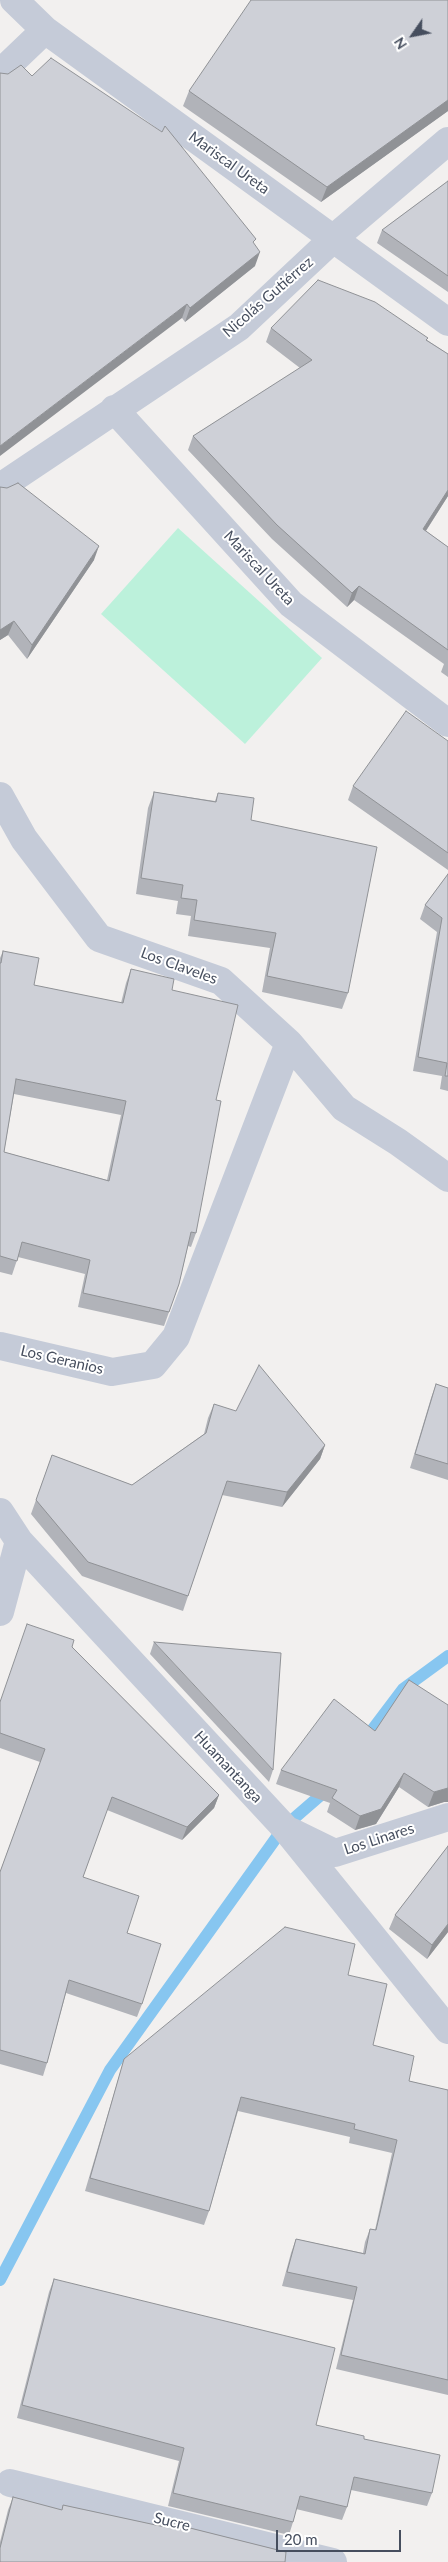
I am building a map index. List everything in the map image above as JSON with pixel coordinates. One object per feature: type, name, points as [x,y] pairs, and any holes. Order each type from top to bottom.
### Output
[{"type":"street","name":"Mariscal Ureta","points":[[14,0],[45,30],[448,322]]},
{"type":"street","points":[[0,73],[45,30]]},
{"type":"street","name":"Nicolás Gutiérrez","points":[[0,487],[239,327],[334,238],[448,141]]},
{"type":"street","name":"Mariscal Ureta","points":[[114,409],[291,604],[448,723]]},
{"type":"street","name":"Los Claveles","points":[[0,796],[24,839],[99,938],[221,981],[289,1043],[344,1108],[398,1142],[448,1178]]},
{"type":"street","name":"Los Geranios","points":[[0,1346],[112,1372],[153,1365],[176,1337],[289,1043]]},
{"type":"street","name":"Huamantanga","points":[[0,1512],[19,1541],[284,1828],[448,2030]]},
{"type":"street","points":[[0,1612],[19,1541]]},
{"type":"street","name":"Los Linares","points":[[284,1828],[335,1853],[448,1817]]},
{"type":"street","name":"Sucre","points":[[10,2483],[333,2562]]},
{"type":"green space","points":[[178,528],[322,658],[245,744],[101,614]]},
{"type":"building","points":[[251,0],[448,0],[448,100],[327,187],[189,91]]},
{"type":"building","points":[[51,58],[162,132],[165,126],[256,239],[253,242],[260,252],[190,308],[187,304],[0,446],[0,73],[8,74],[21,65],[32,76]]},
{"type":"building","points":[[448,181],[448,276],[382,230]]},
{"type":"building","points":[[318,280],[375,302],[448,354],[448,490],[423,529],[448,547],[448,650],[359,586],[352,593],[277,525],[193,436],[312,360],[271,328]]},
{"type":"building","points":[[18,483],[99,546],[32,645],[14,621],[0,630],[0,487],[7,488]]},
{"type":"building","points":[[406,711],[448,741],[448,853],[353,786]]},
{"type":"building","points":[[154,792],[216,802],[218,793],[254,798],[251,820],[377,847],[348,993],[267,976],[276,933],[194,920],[197,900],[181,898],[183,885],[141,878]]},
{"type":"building","points":[[448,874],[448,1076],[445,1076],[447,1063],[418,1057],[442,918],[425,905]]},
{"type":"building","points":[[3,951],[39,958],[34,985],[123,1003],[131,969],[174,979],[172,990],[238,1005],[216,1100],[221,1101],[196,1233],[191,1232],[179,1284],[169,1312],[83,1293],[90,1260],[22,1242],[17,1261],[0,1256],[1,963]],"holes":[[[16,1079],[126,1101],[109,1181],[4,1152]]]},
{"type":"building","points":[[259,1365],[325,1445],[287,1492],[227,1481],[188,1596],[88,1562],[36,1500],[52,1455],[132,1485],[206,1433],[214,1404],[236,1411]]},
{"type":"building","points":[[436,1384],[448,1388],[448,1464],[415,1454]]},
{"type":"building","points":[[27,1624],[74,1640],[72,1647],[219,1795],[187,1827],[112,1797],[83,1877],[139,1896],[127,1933],[161,1944],[142,2004],[69,1980],[47,2063],[0,2050],[0,1872],[45,1749],[0,1733],[0,1702]]},
{"type":"building","points":[[154,1642],[281,1653],[273,1770],[248,1743]]},
{"type":"building","points":[[409,1680],[448,1705],[448,1788],[434,1792],[404,1773],[381,1809],[360,1816],[332,1798],[337,1790],[281,1770],[334,1699],[375,1731]]},
{"type":"building","points":[[448,1846],[448,1924],[432,1945],[395,1915]]},
{"type":"building","points":[[285,1927],[355,1944],[348,1975],[387,1984],[373,2045],[414,2056],[409,2081],[448,2090],[448,2380],[341,2355],[357,2287],[287,2272],[296,2239],[365,2254],[370,2229],[376,2230],[397,2140],[354,2129],[355,2124],[241,2097],[209,2211],[90,2178],[124,2059]]},
{"type":"building","points":[[54,2279],[335,2348],[316,2425],[364,2436],[364,2439],[440,2455],[432,2493],[354,2477],[347,2507],[300,2496],[293,2522],[173,2493],[184,2448],[22,2405]]},
{"type":"building","points":[[13,2497],[62,2510],[63,2505],[165,2527],[166,2522],[286,2552],[285,2562],[0,2562],[0,2548]]},
{"type":"waterway","points":[[363,1742],[403,1689],[448,1656]]},
{"type":"waterway","points":[[0,2280],[110,2070],[284,1827],[329,1788]]}]
